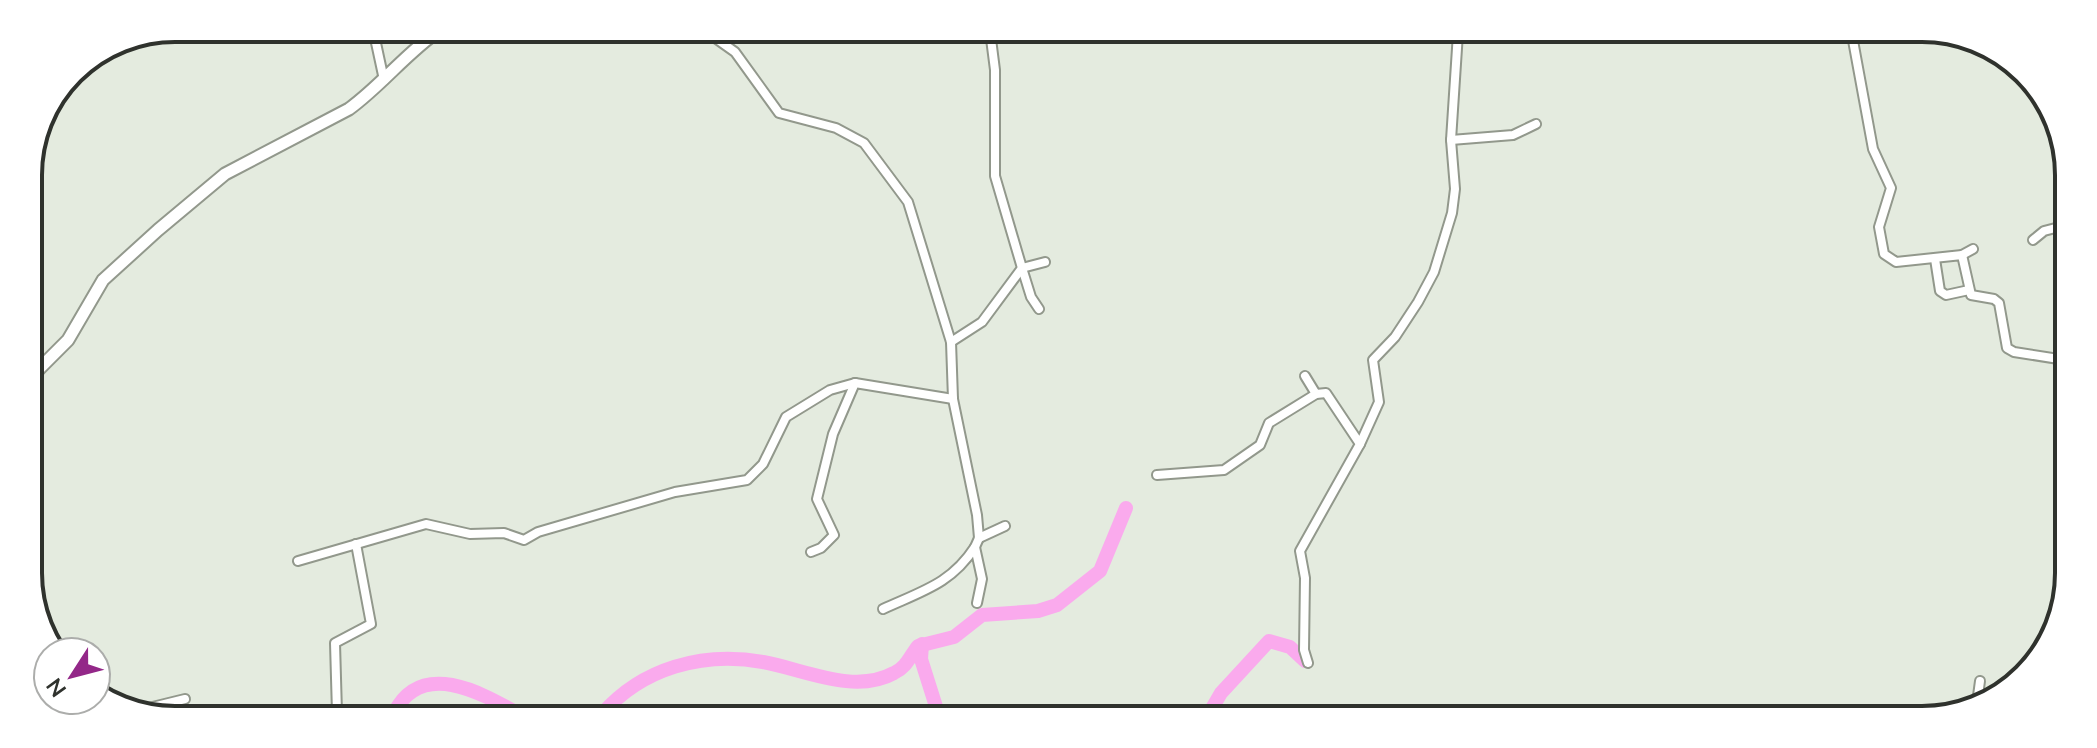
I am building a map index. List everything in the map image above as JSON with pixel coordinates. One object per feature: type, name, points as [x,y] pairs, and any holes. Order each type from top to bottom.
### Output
[{"type":"street","points":[[376,42],[384,80]]},
{"type":"street","points":[[42,368],[68,340],[103,280],[158,230],[225,174],[340,115],[384,80],[422,42]]},
{"type":"street","points":[[721,42],[735,52],[779,113],[836,128],[864,143],[912,210],[951,342],[953,399],[969,466],[982,579],[977,603]]},
{"type":"street","points":[[991,42],[995,70],[992,125],[995,176],[1031,297],[1039,309]]},
{"type":"street","points":[[1308,663],[1304,650],[1305,578],[1300,551],[1360,444],[1379,402],[1374,357],[1395,337],[1418,302],[1434,272],[1445,238],[1455,189],[1451,140],[1457,42]]},
{"type":"street","points":[[1853,42],[1873,149],[1891,188],[1879,227],[1883,251],[1896,262],[1962,255],[1973,249]]},
{"type":"street","points":[[1451,140],[1501,138],[1536,124]]},
{"type":"street","points":[[2033,240],[2044,231],[2055,228]]},
{"type":"street","points":[[1962,255],[1972,297],[1994,299],[1999,303],[2005,345],[2011,351],[2055,358]]},
{"type":"street","points":[[1935,259],[1940,291],[1946,295],[1969,290]]},
{"type":"street","points":[[951,342],[982,322],[1022,268],[1045,262]]},
{"type":"street","points":[[1305,376],[1316,394]]},
{"type":"street","points":[[298,561],[426,524],[470,534],[504,533],[520,541],[675,492],[747,480],[763,464],[786,417],[830,390],[855,383],[953,399]]},
{"type":"street","points":[[811,552],[821,548],[834,535],[817,499],[833,434],[855,383]]},
{"type":"street","points":[[1157,475],[1224,470],[1260,445],[1269,423],[1316,394],[1326,393],[1360,444]]},
{"type":"street","points":[[883,609],[955,574],[977,543],[1005,526]]},
{"type":"street","points":[[337,706],[335,643],[371,624],[356,544]]},
{"type":"street","points":[[1978,693],[1980,681]]},
{"type":"street","points":[[160,705],[185,699]]},
{"type":"waterway","points":[[610,706],[655,674],[696,661],[740,659],[846,681],[879,679],[902,668],[918,646],[954,637],[982,615],[1038,611],[1057,605],[1100,571],[1126,508]]},
{"type":"waterway","points":[[1213,706],[1221,693],[1269,641],[1290,647],[1305,661]]},
{"type":"waterway","points":[[922,644],[921,659],[936,706]]},
{"type":"waterway","points":[[399,706],[419,687],[435,684],[469,690],[504,706]]}]
